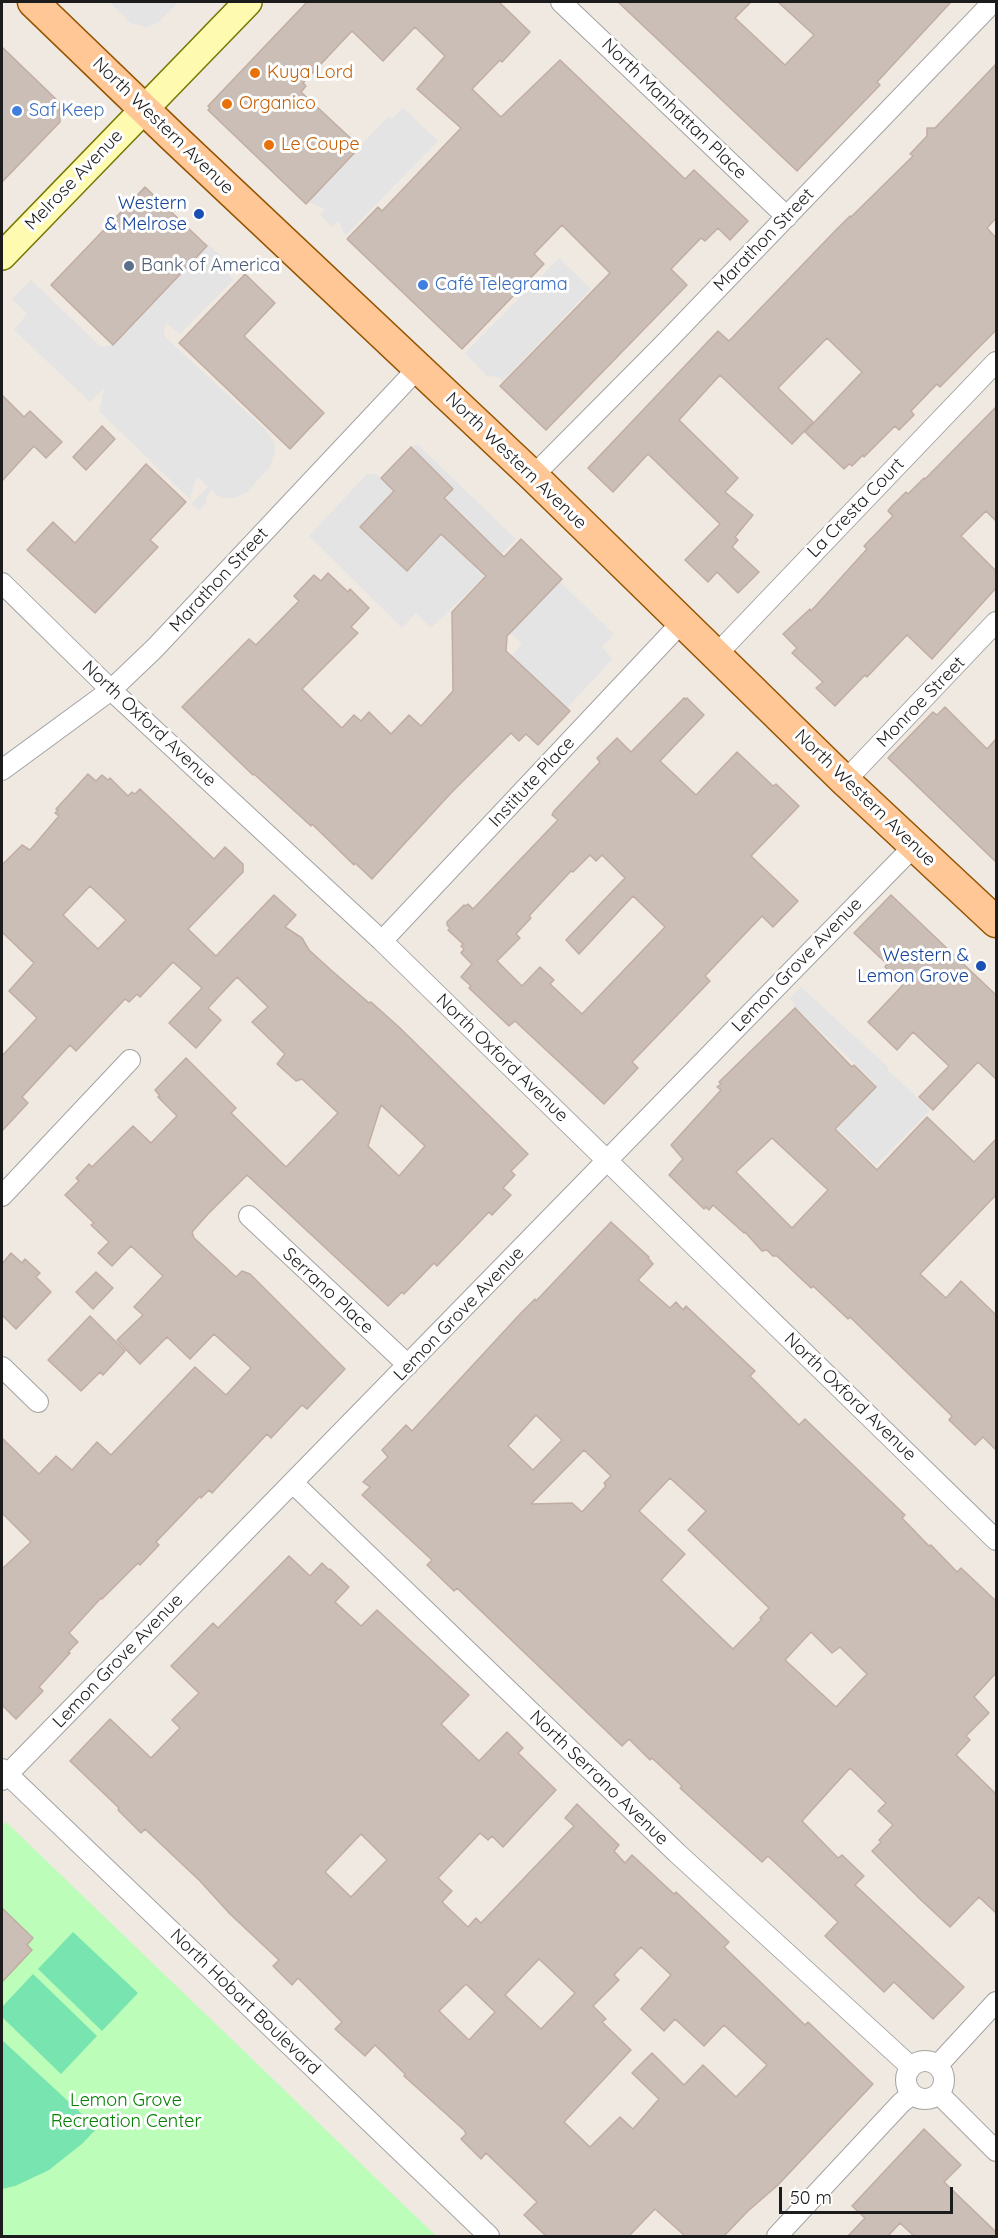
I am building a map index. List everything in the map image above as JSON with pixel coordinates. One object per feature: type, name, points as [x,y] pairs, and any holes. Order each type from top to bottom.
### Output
[{"type":"main road","name":"North Western Avenue","points":[[33,2],[533,476],[845,780],[996,922]]},
{"type":"main road","name":"Melrose Avenue","points":[[2,256],[248,2]]},
{"type":"street","name":"North Manhattan Place","points":[[561,2],[787,217]]},
{"type":"street","name":"Marathon Street","points":[[533,476],[787,217],[993,2]]},
{"type":"street","name":"La Cresta Court","points":[[717,654],[996,362]]},
{"type":"street","name":"Marathon Street","points":[[2,770],[111,690],[155,648],[418,368]]},
{"type":"street","name":"North Oxford Avenue","points":[[2,583],[111,690],[382,941],[996,1540]]},
{"type":"street","name":"Institute Place","points":[[382,941],[682,622]]},
{"type":"street","name":"Monroe Street","points":[[845,780],[996,622]]},
{"type":"street","name":"Lemon Grove Avenue","points":[[3,1774],[293,1483],[914,846]]},
{"type":"street","points":[[2,1196],[130,1060]]},
{"type":"street","name":"Serrano Place","points":[[249,1216],[408,1365]]},
{"type":"street","points":[[2,1367],[38,1402]]},
{"type":"street","name":"North Serrano Avenue","points":[[293,1483],[677,1853],[911,2067]]},
{"type":"street","name":"North Hobart Boulevard","points":[[3,1774],[489,2236]]},
{"type":"street","points":[[938,2065],[996,2002]]},
{"type":"street","points":[[927,2061],[938,2065],[945,2082],[939,2094],[926,2099],[912,2094],[906,2084],[911,2067],[915,2063],[927,2061]]},
{"type":"street","points":[[777,2236],[912,2094]]},
{"type":"street","points":[[939,2094],[996,2151]]},
{"type":"green space","name":"Lemon Grove Recreation Center","points":[[6,1822],[436,2236],[2,2236],[2,1826]]},
{"type":"green space","points":[[73,1932],[138,1993],[102,2031],[38,1969]]},
{"type":"green space","points":[[33,1974],[97,2036],[61,2074],[2,2017],[2,2007]]},
{"type":"green space","points":[[2,2040],[97,2128],[83,2143],[49,2170],[15,2186],[2,2189]]},
{"type":"shaded area","points":[[109,2],[179,2],[157,23],[147,27],[132,24]]},
{"type":"shaded area","points":[[403,108],[438,141],[345,236],[339,221],[332,227],[320,215],[325,209],[307,201],[389,116],[392,119]]},
{"type":"shaded area","points":[[206,242],[225,260],[223,267],[233,280],[180,334],[166,323],[165,337],[264,428],[274,442],[275,451],[270,467],[246,493],[233,498],[224,498],[216,495],[212,490],[205,499],[207,502],[199,510],[191,504],[208,487],[198,477],[196,478],[190,499],[99,411],[105,387],[90,402],[14,330],[27,314],[12,299],[31,280],[101,347],[111,345],[204,247],[202,245]]},
{"type":"shaded area","points":[[559,258],[591,289],[503,381],[498,377],[487,376],[465,353]]},
{"type":"shaded area","points":[[417,444],[516,539],[501,554],[448,503],[428,523],[485,576],[431,628],[416,613],[402,628],[309,536],[367,474],[376,474],[424,519],[453,489],[411,447]]},
{"type":"shaded area","points":[[557,579],[614,634],[602,647],[613,659],[564,711],[509,659],[522,644],[508,631]]},
{"type":"shaded area","points":[[801,987],[888,1067],[888,1070],[930,1110],[876,1165],[837,1128],[876,1084],[794,1006],[795,1004],[789,999]]},
{"type":"building","points":[[307,2],[499,2],[530,32],[472,89],[501,117],[560,60],[685,179],[694,170],[748,221],[730,240],[718,228],[705,241],[701,238],[671,269],[687,285],[546,430],[500,386],[610,273],[562,225],[534,254],[544,264],[462,349],[347,239],[378,207],[382,211],[461,128],[417,89],[445,56],[415,27],[383,61],[352,31],[303,83],[306,86],[301,92],[360,147],[306,204],[208,110],[210,108],[208,106]]},
{"type":"building","points":[[618,2],[751,2],[735,18],[785,65],[814,35],[778,2],[951,2],[877,82],[880,85],[797,171]]},
{"type":"building","points":[[2,47],[59,102],[60,122],[2,182]]},
{"type":"building","points":[[996,64],[996,218],[987,228],[996,238],[996,330],[940,387],[937,384],[911,411],[914,415],[899,430],[895,426],[864,457],[863,455],[852,466],[849,464],[844,469],[805,432],[862,372],[827,338],[778,388],[813,422],[792,444],[720,375],[679,420],[738,478],[725,492],[753,515],[735,537],[738,540],[732,547],[759,572],[738,593],[717,572],[708,582],[685,560],[720,524],[648,454],[613,492],[588,468],[718,331],[729,341],[835,231],[913,156],[910,154],[927,136],[927,128],[935,128]]},
{"type":"building","name":"Bank of America","points":[[145,187],[207,246],[113,345],[51,285]]},
{"type":"building","points":[[245,274],[275,303],[244,336],[324,413],[290,449],[179,343]]},
{"type":"building","points":[[2,395],[24,417],[30,411],[62,442],[46,458],[34,446],[2,481]]},
{"type":"building","points":[[996,407],[996,521],[986,511],[961,536],[996,571],[996,588],[932,659],[907,635],[867,677],[865,675],[835,706],[816,688],[823,682],[792,653],[797,648],[783,634],[810,609],[811,611],[867,549],[864,546],[893,516],[888,511],[891,507],[906,492],[908,494],[925,479]]},
{"type":"building","points":[[102,426],[115,439],[86,470],[73,457]]},
{"type":"building","points":[[411,447],[453,489],[444,498],[504,557],[521,539],[562,579],[507,636],[506,651],[570,711],[538,745],[526,734],[519,741],[511,733],[451,793],[372,879],[355,863],[354,865],[312,824],[311,826],[253,775],[182,707],[249,639],[256,645],[299,601],[294,596],[314,575],[321,581],[328,573],[348,592],[350,589],[369,608],[351,627],[358,633],[302,689],[342,728],[354,715],[361,721],[369,712],[391,734],[409,715],[421,726],[453,691],[452,612],[486,576],[441,534],[407,571],[360,527],[394,491],[381,478]]},
{"type":"building","points":[[146,464],[186,502],[150,540],[158,547],[95,613],[27,550],[53,522],[75,543]]},
{"type":"building","points":[[684,698],[687,698],[704,715],[660,761],[696,795],[737,752],[773,786],[776,784],[799,806],[751,856],[798,901],[773,927],[762,916],[705,976],[710,981],[632,1062],[638,1068],[604,1104],[515,1021],[509,1026],[469,988],[471,986],[461,977],[472,964],[461,953],[464,949],[461,946],[463,944],[448,930],[450,928],[447,922],[464,905],[468,904],[473,909],[558,820],[552,815],[554,811],[600,762],[597,758],[617,738],[631,752]],"holes":[[[590,855],[596,861],[602,855],[625,878],[566,940],[579,954],[633,896],[665,927],[582,1014],[550,984],[554,980],[540,967],[522,986],[497,961],[520,938],[516,934],[531,918],[529,916],[571,871],[573,872]]]},
{"type":"building","points":[[945,707],[987,749],[996,739],[996,862],[888,758],[933,712],[937,715]]},
{"type":"building","points":[[88,774],[96,781],[102,775],[108,780],[110,778],[128,796],[140,789],[214,859],[225,847],[243,864],[243,872],[188,929],[216,956],[274,895],[296,915],[285,927],[302,938],[309,950],[400,1028],[528,1154],[511,1171],[515,1175],[503,1188],[511,1195],[492,1215],[489,1212],[437,1266],[434,1263],[404,1294],[402,1292],[388,1306],[247,1175],[208,1214],[192,1232],[194,1238],[236,1277],[242,1271],[250,1274],[345,1369],[307,1409],[302,1405],[271,1438],[267,1434],[212,1493],[209,1490],[201,1498],[200,1496],[156,1542],[159,1545],[140,1565],[138,1563],[101,1598],[69,1633],[78,1642],[39,1687],[43,1691],[16,1719],[2,1705],[2,1569],[31,1542],[2,1513],[2,1438],[39,1474],[56,1456],[72,1470],[97,1442],[111,1455],[195,1367],[226,1395],[251,1368],[214,1334],[190,1359],[167,1337],[140,1364],[117,1340],[143,1315],[134,1307],[163,1276],[131,1246],[112,1266],[98,1253],[109,1242],[91,1225],[94,1223],[65,1195],[79,1181],[76,1178],[89,1164],[92,1167],[133,1126],[151,1143],[177,1116],[158,1097],[160,1096],[155,1090],[186,1058],[236,1108],[231,1113],[286,1167],[338,1113],[302,1079],[296,1081],[277,1064],[285,1054],[252,1022],[268,1007],[237,977],[208,1008],[221,1020],[196,1048],[169,1023],[202,988],[173,962],[140,997],[137,994],[129,1002],[125,999],[76,1051],[70,1045],[22,1097],[28,1103],[2,1131],[2,1056],[37,1018],[9,991],[34,963],[2,932],[2,865],[22,845],[30,850],[59,816],[55,813],[58,810],[56,809]],"holes":[[[90,886],[126,920],[98,949],[63,915]],[[381,1105],[425,1146],[399,1176],[368,1146]]]},
{"type":"building","points":[[891,895],[996,995],[996,1079],[978,1062],[933,1110],[919,1097],[949,1066],[913,1032],[897,1050],[868,1022],[902,986],[902,983],[885,967],[887,964],[854,933]]},
{"type":"building","points":[[795,1008],[852,1067],[854,1065],[876,1087],[835,1129],[877,1170],[927,1117],[974,1162],[996,1139],[996,1195],[920,1274],[946,1298],[961,1281],[996,1315],[996,1450],[983,1437],[975,1445],[949,1420],[952,1416],[850,1317],[848,1319],[777,1256],[773,1256],[767,1250],[762,1251],[745,1232],[713,1205],[709,1210],[706,1207],[704,1209],[669,1175],[683,1159],[671,1145],[721,1090],[717,1087],[721,1084],[719,1082]],"holes":[[[772,1138],[828,1190],[792,1228],[736,1172]]]},
{"type":"building","points":[[611,1222],[649,1257],[653,1264],[638,1280],[670,1308],[676,1302],[683,1310],[686,1306],[755,1371],[750,1376],[799,1425],[805,1419],[905,1515],[902,1518],[929,1546],[931,1545],[957,1572],[961,1568],[996,1601],[996,1673],[974,1697],[989,1713],[966,1736],[970,1740],[956,1755],[996,1794],[996,1913],[979,1897],[950,1927],[922,1901],[872,1851],[893,1825],[878,1811],[886,1803],[850,1768],[802,1821],[838,1858],[842,1855],[864,1876],[855,1885],[964,1987],[933,2019],[894,1982],[884,1992],[825,1936],[838,1922],[768,1856],[762,1862],[629,1739],[622,1746],[457,1588],[454,1591],[427,1565],[432,1560],[362,1495],[370,1487],[363,1482],[388,1457],[382,1450],[406,1425],[412,1431],[521,1313],[535,1299],[536,1301]],"holes":[[[536,1415],[562,1440],[533,1470],[508,1446]],[[584,1450],[611,1476],[604,1483],[606,1486],[582,1512],[572,1503],[531,1504]],[[670,1478],[706,1511],[688,1530],[769,1608],[760,1618],[762,1619],[733,1649],[661,1580],[685,1554],[639,1511]],[[811,1632],[832,1653],[840,1647],[867,1674],[836,1707],[785,1660]]]},
{"type":"building","points":[[11,1253],[22,1263],[25,1259],[40,1273],[36,1277],[51,1292],[16,1329],[2,1315],[2,1264]]},
{"type":"building","points":[[96,1272],[113,1288],[93,1309],[76,1292]]},
{"type":"building","points":[[90,1316],[125,1351],[103,1375],[100,1372],[81,1391],[48,1360]]},
{"type":"building","points":[[289,1556],[310,1576],[322,1563],[349,1587],[335,1602],[361,1626],[377,1610],[469,1695],[441,1724],[479,1761],[507,1732],[523,1748],[518,1753],[556,1790],[503,1847],[492,1836],[488,1840],[480,1833],[438,1878],[452,1891],[442,1902],[468,1927],[476,1918],[481,1923],[574,1826],[565,1818],[577,1804],[619,1845],[614,1851],[625,1863],[632,1855],[674,1894],[676,1892],[729,1942],[724,1947],[805,2025],[808,2022],[873,2084],[778,2185],[724,2236],[685,2236],[655,2209],[629,2236],[546,2236],[524,2215],[537,2202],[486,2153],[481,2159],[461,2139],[466,2134],[464,2130],[404,2076],[405,2074],[375,2045],[365,2056],[335,2029],[342,2022],[298,1978],[292,1985],[273,1966],[279,1960],[145,1829],[141,1833],[118,1810],[119,1808],[70,1761],[110,1719],[151,1758],[180,1728],[172,1720],[199,1693],[171,1666],[213,1623],[218,1628]],"holes":[[[361,1834],[387,1860],[351,1897],[325,1872]],[[641,1947],[671,1975],[641,2009],[664,2031],[675,2019],[704,2046],[724,2025],[767,2065],[736,2097],[703,2065],[684,2085],[652,2053],[632,2073],[659,2099],[633,2129],[620,2117],[590,2147],[564,2122],[631,2050],[602,2022],[606,2019],[593,2006],[619,1980],[614,1975]],[[539,1959],[575,1993],[541,2029],[505,1995]],[[466,1984],[495,2012],[469,2040],[439,2011]]]},
{"type":"building","points":[[2,1908],[33,1938],[27,1945],[32,1950],[2,1982]]},
{"type":"building","points":[[924,2129],[961,2165],[944,2182],[996,2232],[996,2236],[914,2236],[900,2223],[888,2236],[848,2236],[865,2218],[852,2206]]},
{"type":"place","name":"Kuya Lord","points":[[255,73]]},
{"type":"place","name":"Organico","points":[[227,104]]},
{"type":"place","name":"Saf Keep","points":[[17,111]]},
{"type":"place","name":"Le Coupe","points":[[269,145]]},
{"type":"place","name":"Western & Melrose","points":[[199,214]]},
{"type":"place","name":"Bank of America","points":[[129,266]]},
{"type":"place","name":"Café Telegrama","points":[[423,285]]},
{"type":"place","name":"Western & Lemon Grove","points":[[981,966]]}]
